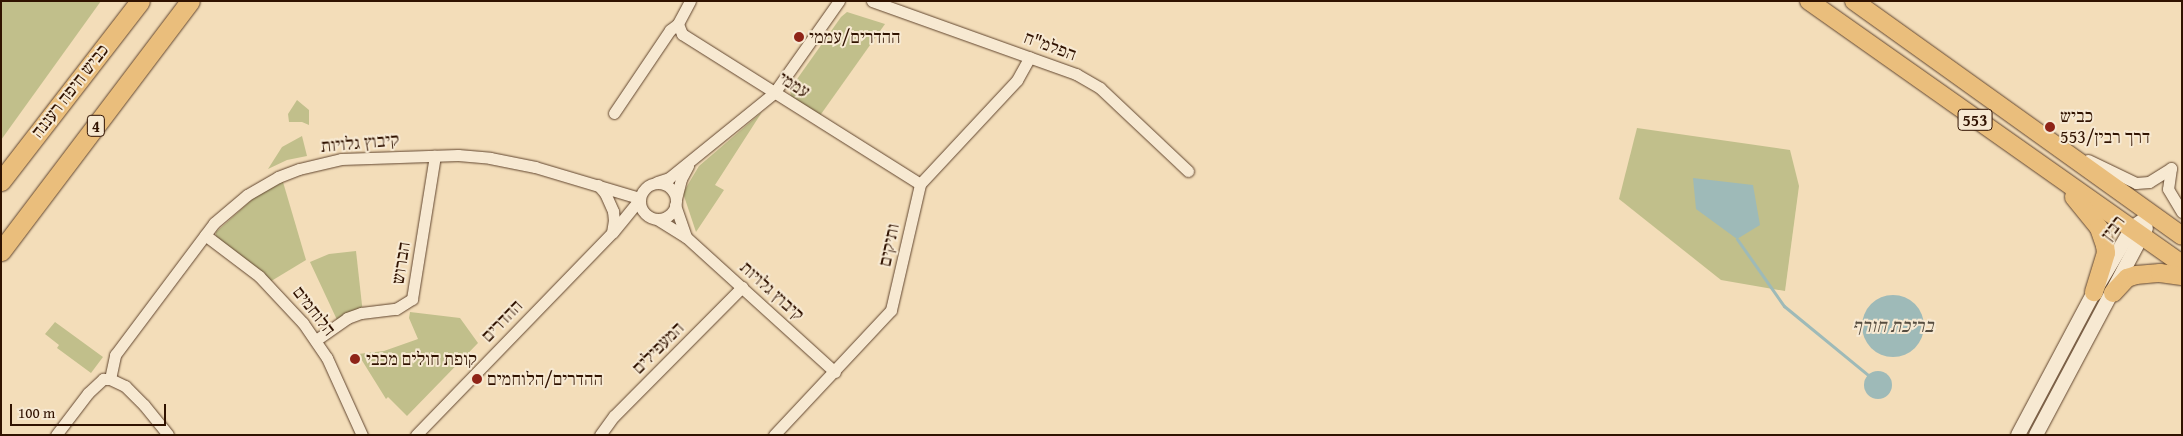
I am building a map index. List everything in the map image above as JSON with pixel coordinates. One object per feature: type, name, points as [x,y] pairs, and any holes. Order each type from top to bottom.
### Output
[{"type":"highway","points":[[1,177],[128,1]]},
{"type":"highway","name":"כביש חיפה רעננה","points":[[1,181],[140,1]]},
{"type":"highway","name":"4","points":[[1,251],[190,1]]},
{"type":"highway","points":[[127,84],[203,1]]},
{"type":"main road","name":"553","points":[[1809,1],[2182,264]]},
{"type":"main road","name":"553","points":[[1854,1],[2037,130],[2182,236]]},
{"type":"main road","points":[[2056,176],[2094,220],[2103,237],[2106,253],[2094,292]]},
{"type":"main road","points":[[2113,293],[2127,278],[2136,275],[2160,273],[2182,276]]},
{"type":"street","points":[[614,113],[670,30],[678,24],[690,1]]},
{"type":"street","points":[[694,158],[680,180],[676,202],[668,215],[652,217],[641,209],[639,199],[643,189],[669,178],[774,93],[839,1]]},
{"type":"street","name":"הפלמ\"ח","points":[[872,1],[1076,74],[1100,88],[1188,171]]},
{"type":"street","name":"עממי","points":[[678,24],[682,34],[920,184]]},
{"type":"street","points":[[920,184],[1017,80],[1030,56]]},
{"type":"street","points":[[2037,130],[2094,163],[2136,183],[2149,182],[2171,168],[2168,189],[2182,212]]},
{"type":"street","name":"קיבוץ גלויות","points":[[110,379],[115,356],[214,223],[247,195],[278,177],[299,169],[341,159],[458,155],[512,162],[598,185],[639,199]]},
{"type":"street","name":"הברוש","points":[[316,340],[346,318],[396,309],[412,299],[435,156]]},
{"type":"street","points":[[657,182],[668,185],[675,194],[676,202]]},
{"type":"street","name":"ותיקים","points":[[774,435],[892,310],[920,184]]},
{"type":"street","points":[[598,185],[605,193],[613,211],[612,233]]},
{"type":"street","name":"ההדרים","points":[[416,435],[612,233],[639,199]]},
{"type":"street","name":"קיבוץ גלויות","points":[[676,202],[686,237]]},
{"type":"street","name":"רבין","points":[[2018,435],[2094,292],[2152,214]]},
{"type":"street","name":"קיבוץ גלויות","points":[[652,217],[686,237],[834,372]]},
{"type":"street","name":"ההדרים","points":[[612,233],[632,219],[652,217]]},
{"type":"street","name":"רבין","points":[[2036,435],[2113,293],[2138,232]]},
{"type":"street","name":"הלוחמים","points":[[205,235],[259,276],[291,308],[316,340],[332,368],[362,435]]},
{"type":"street","name":"המעפילים","points":[[600,435],[614,416],[742,287]]},
{"type":"street","points":[[56,435],[88,393],[103,379],[110,379],[125,386],[144,405],[168,435]]},
{"type":"shaded area","points":[[1,1],[101,1],[1,140]]},
{"type":"shaded area","points":[[847,12],[885,24],[819,117],[791,97],[790,89],[841,17]]},
{"type":"shaded area","points":[[297,100],[309,110],[309,125],[302,122],[289,122],[288,114]]},
{"type":"shaded area","points":[[762,112],[715,185],[724,190],[696,232],[683,193],[699,166]]},
{"type":"shaded area","points":[[1637,128],[1790,150],[1799,186],[1785,291],[1721,280],[1619,199]]},
{"type":"shaded area","points":[[302,136],[307,156],[287,160],[268,169],[282,147]]},
{"type":"shaded area","points":[[283,182],[306,260],[268,283],[216,237],[216,232],[256,196]]},
{"type":"shaded area","points":[[356,251],[363,314],[338,322],[310,262],[329,254]]},
{"type":"shaded area","points":[[410,312],[460,318],[478,343],[407,416],[388,397],[386,399],[358,354],[384,351],[418,339],[409,318]]},
{"type":"shaded area","points":[[55,322],[103,357],[91,373],[57,348],[59,345],[45,334]]},
{"type":"water","points":[[1693,178],[1753,185],[1760,225],[1737,239],[1696,209]]},
{"type":"water","name":"בריכת חורף","points":[[1887,295],[1899,295],[1915,304],[1922,314],[1924,326],[1922,338],[1915,348],[1899,357],[1887,357],[1876,352],[1867,343],[1862,332],[1862,320],[1867,309],[1876,300]]},
{"type":"water","points":[[1878,371],[1888,375],[1892,385],[1888,395],[1878,399],[1868,395],[1864,385],[1868,375]]},
{"type":"waterway","points":[[1737,239],[1784,306],[1868,375]]},
{"type":"place","name":"ההדרים/עממי","points":[[799,37]]},
{"type":"place","name":"כביש 553/דרך רבין","points":[[2050,127]]},
{"type":"place","name":"קופת חולים מכבי","points":[[355,359]]},
{"type":"place","name":"ההדרים/הלוחמים","points":[[477,379]]}]
